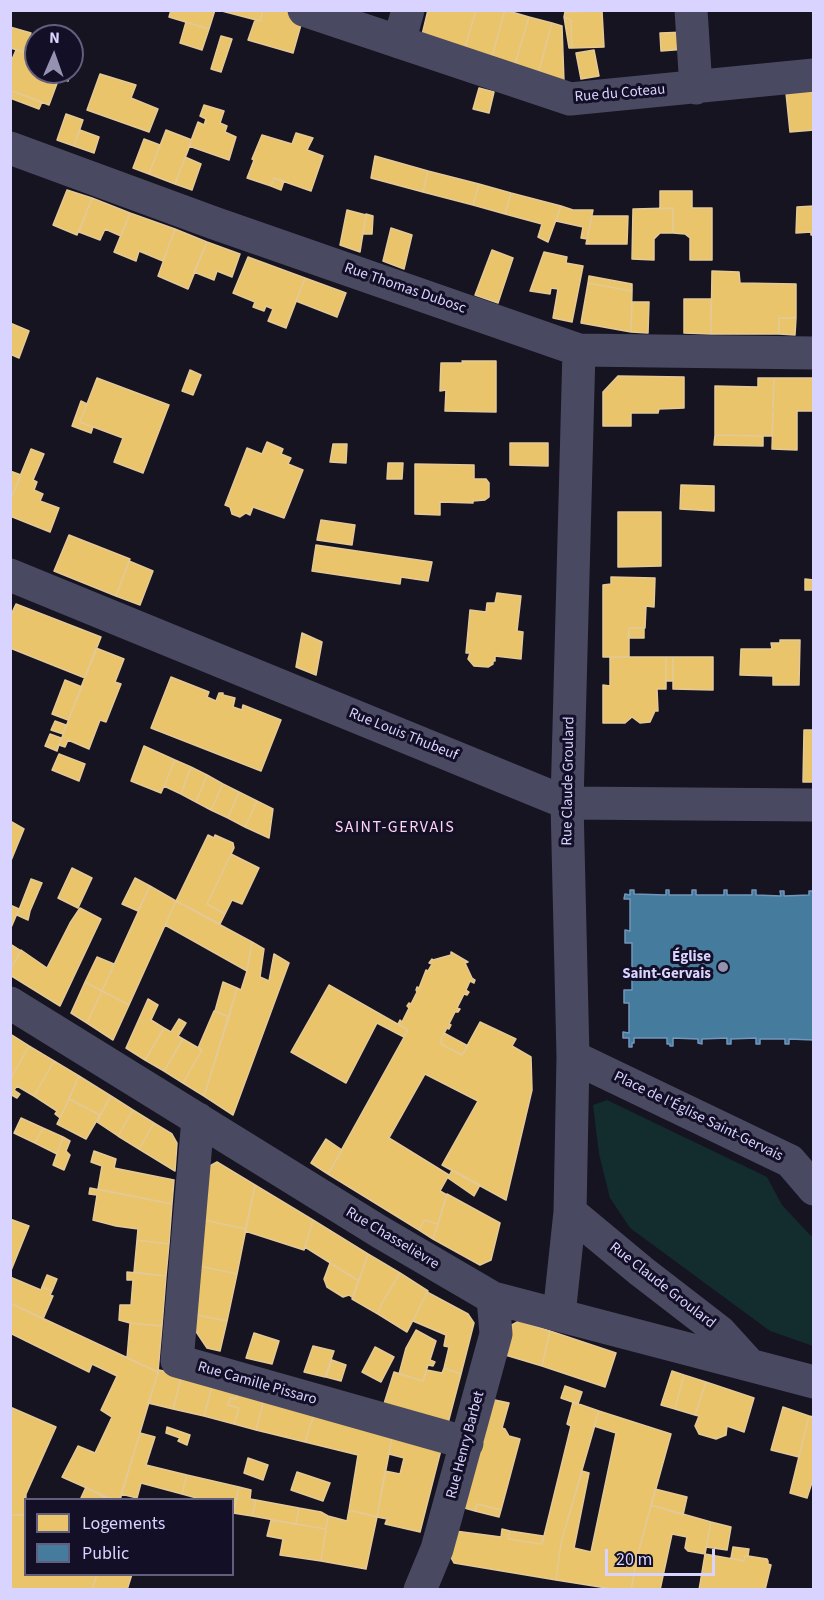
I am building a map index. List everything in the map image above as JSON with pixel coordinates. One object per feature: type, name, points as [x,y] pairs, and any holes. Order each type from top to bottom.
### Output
[{"type":"street","name":"Rue du Coteau","points":[[304,10],[570,99],[813,75]]},
{"type":"street","points":[[399,42],[408,10]]},
{"type":"street","points":[[691,10],[696,88]]},
{"type":"street","name":"Rue Thomas Dubosc","points":[[10,148],[214,223],[579,350],[813,353]]},
{"type":"street","name":"Rue Claude Groulard","points":[[559,1315],[570,1212],[573,1057],[567,802],[579,350]]},
{"type":"street","name":"Rue Louis Thubeuf","points":[[10,575],[567,802],[813,805]]},
{"type":"street","name":"Rue Chasselièvre","points":[[10,1003],[380,1232],[493,1298],[813,1382]]},
{"type":"street","name":"Place de l'Église Saint-Gervais","points":[[573,1057],[790,1161],[813,1189]]},
{"type":"street","name":"Rue Camille Pissaro","points":[[198,1119],[177,1361],[467,1443]]},
{"type":"street","name":"Rue Claude Groulard","points":[[570,1212],[720,1332],[750,1365]]},
{"type":"street","name":"Rue Henry Barbet","points":[[420,1590],[437,1549],[496,1334],[493,1298]]},
{"type":"green space","points":[[607,1100],[767,1177],[782,1205],[813,1236],[813,1346],[770,1331],[630,1228],[610,1198],[599,1154],[593,1105]]},
{"type":"building: Logements","points":[[171,10],[215,10],[209,29],[169,17]]},
{"type":"building: Logements","points":[[218,10],[263,10],[260,21]]},
{"type":"building: Logements","points":[[263,10],[293,10],[304,14],[293,53],[248,40],[255,20],[260,21]]},
{"type":"building: Logements","points":[[428,10],[476,10],[464,51],[421,39]]},
{"type":"building: Logements","points":[[476,10],[505,10],[491,60],[464,51]]},
{"type":"building: Logements","points":[[505,10],[529,17],[514,67],[491,60]]},
{"type":"building: Logements","points":[[602,11],[604,47],[572,48],[571,20],[564,17],[565,12]]},
{"type":"building: Logements","points":[[529,17],[552,23],[538,74],[514,67]]},
{"type":"building: Logements","points":[[564,17],[571,20],[572,48],[569,48]]},
{"type":"building: Logements","points":[[186,22],[209,29],[202,50],[180,43]]},
{"type":"building: Logements","points":[[552,23],[562,26],[564,82],[538,74]]},
{"type":"building: Logements","points":[[10,27],[24,31],[24,52],[10,48]]},
{"type":"building: Logements","points":[[687,32],[687,49],[661,51],[660,33]]},
{"type":"building: Logements","points":[[221,36],[232,39],[221,72],[211,69]]},
{"type":"building: Logements","points":[[16,50],[24,52],[24,84],[57,84],[49,105],[10,90],[10,64]]},
{"type":"building: Logements","points":[[594,50],[599,76],[581,79],[576,53]]},
{"type":"building: Logements","points":[[100,74],[136,85],[131,98],[158,109],[149,132],[87,110]]},
{"type":"building: Logements","points":[[479,88],[494,92],[489,113],[473,109]]},
{"type":"building: Logements","points":[[10,90],[42,102],[39,109],[10,98]]},
{"type":"building: Logements","points":[[806,91],[814,93],[814,130],[790,132],[786,93]]},
{"type":"building: Logements","points":[[204,105],[224,111],[220,123],[227,126],[225,132],[236,137],[229,160],[189,146],[198,122],[204,125],[206,119],[200,116]]},
{"type":"building: Logements","points":[[66,114],[83,120],[74,146],[57,140]]},
{"type":"building: Logements","points":[[80,130],[99,137],[94,153],[74,146]]},
{"type":"building: Logements","points":[[166,130],[192,140],[175,184],[149,174]]},
{"type":"building: Logements","points":[[296,133],[313,138],[307,150],[323,156],[311,191],[274,178],[271,186],[247,178],[262,135],[292,144]]},
{"type":"building: Logements","points":[[144,139],[160,145],[149,174],[133,168]]},
{"type":"building: Logements","points":[[375,156],[428,171],[423,192],[371,178]]},
{"type":"building: Logements","points":[[185,157],[201,164],[192,190],[175,184]]},
{"type":"building: Logements","points":[[428,171],[479,184],[473,205],[423,192]]},
{"type":"building: Logements","points":[[274,178],[284,181],[281,190],[271,186]]},
{"type":"building: Logements","points":[[479,184],[511,193],[505,214],[473,205]]},
{"type":"building: Logements","points":[[67,190],[92,198],[77,235],[53,225]]},
{"type":"building: Logements","points":[[660,191],[692,191],[692,208],[712,208],[712,260],[690,260],[690,238],[685,234],[673,233],[673,208],[660,209]]},
{"type":"building: Logements","points":[[511,193],[561,206],[548,242],[538,237],[542,224],[505,214]]},
{"type":"building: Logements","points":[[92,198],[130,213],[121,236],[105,229],[100,240],[79,232]]},
{"type":"building: Logements","points":[[561,206],[573,210],[593,210],[587,239],[581,238],[583,227],[556,221]]},
{"type":"building: Logements","points":[[814,206],[814,235],[811,235],[811,232],[796,233],[797,207]]},
{"type":"building: Logements","points":[[673,208],[673,233],[660,233],[654,239],[654,260],[632,259],[633,209]]},
{"type":"building: Logements","points":[[347,210],[366,215],[360,252],[340,245]]},
{"type":"building: Logements","points":[[130,213],[175,229],[163,261],[139,251],[136,261],[114,252]]},
{"type":"building: Logements","points":[[366,214],[373,216],[372,234],[363,234]]},
{"type":"building: Logements","points":[[592,216],[628,216],[627,244],[586,244]]},
{"type":"building: Logements","points":[[391,228],[412,235],[404,269],[383,261]]},
{"type":"building: Logements","points":[[175,229],[207,242],[188,289],[158,276]]},
{"type":"building: Logements","points":[[207,242],[240,254],[232,277],[217,271],[214,280],[194,272]]},
{"type":"building: Logements","points":[[492,250],[513,258],[498,303],[475,295]]},
{"type":"building: Logements","points":[[544,252],[567,257],[566,263],[583,266],[572,322],[553,318],[558,289],[551,288],[550,294],[530,291]]},
{"type":"building: Logements","points":[[248,257],[305,278],[286,328],[268,321],[273,309],[266,306],[264,311],[253,307],[255,302],[233,293]]},
{"type":"building: Logements","points":[[712,271],[739,272],[740,283],[796,284],[796,318],[779,318],[779,334],[711,334]]},
{"type":"building: Logements","points":[[589,276],[632,284],[632,291],[588,283]]},
{"type":"building: Logements","points":[[305,278],[346,293],[337,317],[296,301]]},
{"type":"building: Logements","points":[[588,283],[632,291],[631,332],[581,323]]},
{"type":"building: Logements","points":[[684,299],[711,299],[711,334],[684,333]]},
{"type":"building: Logements","points":[[632,302],[649,302],[648,333],[631,332]]},
{"type":"building: Logements","points":[[779,318],[796,318],[795,335],[779,334]]},
{"type":"building: Logements","points":[[10,323],[29,331],[19,358],[10,354]]},
{"type":"building: Logements","points":[[462,361],[496,361],[496,412],[445,411],[446,390],[440,391],[441,363],[463,363]]},
{"type":"building: Logements","points":[[190,370],[201,375],[193,395],[182,391]]},
{"type":"building: Logements","points":[[618,376],[684,377],[684,408],[659,409],[658,413],[631,413],[631,426],[603,426],[603,392]]},
{"type":"building: Logements","points":[[97,378],[169,405],[143,473],[114,462],[123,438],[80,422]]},
{"type":"building: Logements","points":[[758,378],[774,378],[772,436],[715,435],[715,386],[758,387]]},
{"type":"building: Logements","points":[[774,378],[814,378],[814,411],[797,411],[797,450],[772,449]]},
{"type":"building: Logements","points":[[81,401],[87,404],[80,422],[93,427],[91,433],[72,426]]},
{"type":"building: Logements","points":[[715,435],[763,436],[763,446],[714,445]]},
{"type":"building: Logements","points":[[267,442],[283,449],[281,454],[291,458],[288,464],[303,470],[284,518],[253,507],[250,515],[246,513],[240,517],[232,514],[230,507],[225,505],[247,448],[262,454]]},
{"type":"building: Logements","points":[[510,443],[548,443],[548,466],[510,465]]},
{"type":"building: Logements","points":[[333,444],[347,444],[346,463],[330,462]]},
{"type":"building: Logements","points":[[31,449],[44,454],[33,480],[37,482],[34,490],[43,494],[40,501],[59,508],[50,532],[10,516],[10,501]]},
{"type":"building: Logements","points":[[388,463],[403,463],[402,479],[387,479]]},
{"type":"building: Logements","points":[[415,464],[474,465],[474,479],[486,479],[489,483],[489,497],[485,500],[473,501],[473,503],[440,502],[440,515],[415,514]]},
{"type":"building: Logements","points":[[10,471],[21,475],[10,501]]},
{"type":"building: Logements","points":[[681,485],[714,486],[714,511],[680,509]]},
{"type":"building: Logements","points":[[618,512],[661,512],[661,566],[618,567]]},
{"type":"building: Logements","points":[[321,520],[355,525],[352,545],[317,540]]},
{"type":"building: Logements","points":[[69,535],[130,559],[116,596],[54,571]]},
{"type":"building: Logements","points":[[316,545],[432,562],[428,581],[401,577],[400,584],[312,571]]},
{"type":"building: Logements","points":[[129,561],[153,571],[140,605],[116,596]]},
{"type":"building: Logements","points":[[611,577],[655,578],[654,607],[646,606],[645,628],[629,628],[629,657],[603,657],[603,585],[611,584]]},
{"type":"building: Logements","points":[[805,579],[814,580],[814,590],[805,590]]},
{"type":"building: Logements","points":[[497,593],[521,596],[517,631],[523,632],[521,659],[495,656],[495,661],[488,667],[474,666],[468,659],[470,653],[466,653],[470,610],[486,612],[487,603],[495,603]]},
{"type":"building: Logements","points":[[16,604],[101,637],[85,678],[10,648],[10,617]]},
{"type":"building: Logements","points":[[629,628],[644,628],[644,638],[628,638]]},
{"type":"building: Logements","points":[[302,633],[322,642],[316,675],[296,667]]},
{"type":"building: Logements","points":[[780,640],[800,640],[799,685],[773,685],[773,676],[740,675],[741,649],[772,649],[771,643],[780,643]]},
{"type":"building: Logements","points":[[96,648],[124,659],[115,682],[121,684],[106,722],[100,720],[89,749],[68,740],[65,747],[59,745]]},
{"type":"building: Logements","points":[[610,657],[666,657],[666,689],[657,689],[658,711],[655,711],[650,722],[640,723],[632,717],[625,723],[603,723],[603,685],[610,686]]},
{"type":"building: Logements","points":[[666,657],[673,657],[673,681],[666,681]]},
{"type":"building: Logements","points":[[673,657],[713,657],[713,690],[673,689]]},
{"type":"building: Logements","points":[[171,677],[209,692],[207,697],[216,701],[219,693],[223,693],[223,695],[235,698],[233,707],[242,710],[243,705],[281,720],[261,771],[151,728]]},
{"type":"building: Logements","points":[[65,680],[82,687],[68,720],[52,714]]},
{"type":"building: Logements","points":[[55,721],[66,725],[63,734],[51,730]]},
{"type":"building: Logements","points":[[804,730],[814,730],[814,782],[803,782]]},
{"type":"building: Logements","points":[[50,734],[61,738],[57,751],[45,746]]},
{"type":"building: Logements","points":[[144,746],[175,760],[161,793],[131,781]]},
{"type":"building: Logements","points":[[59,754],[85,764],[79,781],[52,770]]},
{"type":"building: Logements","points":[[175,760],[191,767],[181,794],[164,786]]},
{"type":"building: Logements","points":[[191,767],[207,775],[196,802],[181,794]]},
{"type":"building: Logements","points":[[207,775],[223,784],[211,810],[196,802]]},
{"type":"building: Logements","points":[[223,784],[239,792],[228,818],[211,810]]},
{"type":"building: Logements","points":[[239,792],[257,801],[245,827],[228,818]]},
{"type":"building: Logements","points":[[257,801],[273,809],[269,838],[245,827]]},
{"type":"building: Logements","points":[[10,821],[24,829],[10,863]]},
{"type":"building: Logements","points":[[208,835],[214,838],[215,835],[233,843],[234,848],[207,904],[225,914],[220,924],[176,901]]},
{"type":"building: Logements","points":[[231,854],[259,868],[242,904],[232,900],[225,914],[207,904]]},
{"type":"building: Logements","points":[[72,868],[92,878],[78,908],[58,898]]},
{"type":"building: Logements","points":[[135,878],[150,886],[138,911],[122,904]]},
{"type":"building: Logements","points":[[31,879],[42,883],[28,920],[17,915]]},
{"type":"building: Logements","points":[[150,886],[176,901],[129,1005],[102,991]]},
{"type":"building: Logements","points":[[176,901],[252,942],[247,971],[165,925]]},
{"type":"building: Logements","points":[[10,905],[19,909],[10,930]]},
{"type":"building: Logements","points":[[80,908],[101,919],[60,1006],[10,975],[10,970],[21,950],[47,968]]},
{"type":"building: Logements","points":[[252,942],[264,949],[260,977],[269,981],[274,954],[289,963],[233,1115],[204,1096],[237,988],[241,990],[247,971]]},
{"type":"building: Logements","points":[[10,944],[21,951],[10,970]]},
{"type":"building: Logements","points":[[451,952],[468,962],[465,963],[475,980],[474,983],[470,981],[466,990],[469,992],[467,995],[464,994],[457,1008],[460,1009],[455,1012],[449,1029],[447,1028],[440,1041],[441,1044],[462,1055],[480,1022],[516,1039],[512,1046],[531,1057],[532,1090],[506,1200],[442,1165],[478,1101],[425,1074],[389,1138],[449,1175],[440,1191],[447,1195],[438,1224],[424,1220],[419,1230],[328,1174],[408,1030],[398,1024],[400,1020],[402,1022],[409,1008],[407,1006],[411,1004],[417,987],[419,988],[426,970],[428,971],[432,964],[429,963],[432,959],[451,955]]},
{"type":"building: Logements","points":[[97,957],[114,964],[102,991],[85,982]]},
{"type":"building: Logements","points":[[85,982],[102,991],[87,1023],[71,1013]]},
{"type":"building: Logements","points":[[223,982],[237,988],[229,1017],[215,1011]]},
{"type":"building: Logements","points":[[329,985],[408,1030],[404,1037],[377,1023],[346,1083],[291,1052]]},
{"type":"building: Logements","points":[[102,991],[129,1005],[113,1040],[87,1023]]},
{"type":"building: Logements","points":[[148,999],[158,1005],[151,1020],[164,1028],[145,1060],[126,1048]]},
{"type":"building: Logements","points":[[214,1011],[229,1017],[204,1096],[183,1083],[202,1050],[198,1048]]},
{"type":"building: Logements","points":[[179,1019],[186,1023],[178,1036],[183,1039],[164,1071],[145,1060],[164,1028],[171,1032]]},
{"type":"building: Logements","points":[[444,1033],[468,1046],[462,1055],[441,1044]]},
{"type":"building: Logements","points":[[10,1034],[29,1046],[10,1080]]},
{"type":"building: Logements","points":[[183,1039],[202,1050],[183,1083],[164,1071]]},
{"type":"building: Logements","points":[[29,1046],[54,1061],[34,1096],[17,1086],[14,1090],[20,1094],[17,1098],[10,1094],[10,1080]]},
{"type":"building: Logements","points":[[54,1061],[79,1076],[60,1118],[55,1114],[57,1111],[34,1096]]},
{"type":"building: Logements","points":[[79,1076],[111,1096],[100,1115],[69,1099]]},
{"type":"building: Logements","points":[[111,1096],[133,1110],[118,1136],[97,1122]]},
{"type":"building: Logements","points":[[69,1099],[100,1115],[86,1139],[57,1124]]},
{"type":"building: Logements","points":[[133,1110],[154,1123],[139,1149],[118,1136]]},
{"type":"building: Logements","points":[[21,1118],[43,1128],[35,1143],[14,1133]]},
{"type":"building: Logements","points":[[154,1123],[172,1134],[177,1143],[175,1171],[139,1149]]},
{"type":"building: Logements","points":[[43,1128],[63,1137],[57,1154],[35,1143]]},
{"type":"building: Logements","points":[[63,1137],[70,1141],[66,1151],[70,1155],[64,1170],[53,1165]]},
{"type":"building: Logements","points":[[326,1139],[342,1150],[328,1174],[311,1163]]},
{"type":"building: Logements","points":[[94,1151],[116,1159],[114,1168],[174,1180],[172,1204],[98,1189],[102,1166],[91,1162]]},
{"type":"building: Logements","points":[[217,1162],[255,1185],[246,1229],[204,1220],[208,1167]]},
{"type":"building: Logements","points":[[452,1170],[480,1185],[474,1196],[448,1178]]},
{"type":"building: Logements","points":[[255,1185],[313,1220],[304,1250],[245,1231]]},
{"type":"building: Logements","points":[[90,1188],[172,1204],[169,1244],[137,1240],[138,1229],[93,1220],[97,1195],[89,1194]]},
{"type":"building: Logements","points":[[447,1194],[500,1223],[491,1260],[480,1265],[433,1239]]},
{"type":"building: Logements","points":[[10,1219],[29,1226],[10,1273]]},
{"type":"building: Logements","points":[[204,1220],[246,1229],[237,1274],[200,1266]]},
{"type":"building: Logements","points":[[313,1220],[368,1254],[359,1281],[305,1247]]},
{"type":"building: Logements","points":[[424,1220],[438,1224],[433,1239],[419,1230]]},
{"type":"building: Logements","points":[[137,1240],[169,1244],[166,1276],[134,1272]]},
{"type":"building: Logements","points":[[368,1254],[400,1273],[378,1314],[352,1299]]},
{"type":"building: Logements","points":[[330,1263],[359,1281],[353,1298],[349,1295],[343,1297],[327,1287],[324,1279]]},
{"type":"building: Logements","points":[[200,1266],[237,1274],[227,1321],[197,1315]]},
{"type":"building: Logements","points":[[127,1272],[166,1276],[162,1326],[119,1320],[120,1305],[131,1305],[133,1280],[127,1280]]},
{"type":"building: Logements","points":[[400,1273],[428,1291],[407,1332],[378,1314]]},
{"type":"building: Logements","points":[[47,1275],[57,1279],[52,1291],[42,1287]]},
{"type":"building: Logements","points":[[10,1277],[41,1290],[42,1287],[52,1291],[50,1295],[53,1296],[43,1319],[10,1303]]},
{"type":"building: Logements","points":[[427,1292],[468,1314],[474,1323],[461,1374],[444,1368],[449,1347],[444,1346],[446,1335],[413,1321]]},
{"type":"building: Logements","points":[[10,1303],[158,1372],[121,1498],[107,1497],[62,1477],[78,1446],[95,1453],[112,1417],[101,1410],[117,1376],[92,1364],[89,1372],[10,1333]]},
{"type":"building: Logements","points":[[197,1315],[227,1321],[220,1351],[207,1348],[195,1330]]},
{"type":"building: Logements","points":[[519,1321],[550,1331],[542,1366],[502,1354],[510,1326]]},
{"type":"building: Logements","points":[[130,1323],[162,1326],[158,1372],[127,1358]]},
{"type":"building: Logements","points":[[416,1330],[436,1341],[430,1360],[435,1362],[433,1366],[428,1365],[423,1381],[399,1374],[406,1348]]},
{"type":"building: Logements","points":[[550,1331],[616,1353],[605,1387],[542,1366]]},
{"type":"building: Logements","points":[[254,1333],[279,1341],[272,1364],[246,1358]]},
{"type":"building: Logements","points":[[313,1346],[334,1351],[325,1377],[304,1372]]},
{"type":"building: Logements","points":[[375,1347],[394,1357],[381,1382],[362,1372]]},
{"type":"building: Logements","points":[[332,1360],[346,1365],[341,1381],[326,1377]]},
{"type":"building: Logements","points":[[444,1368],[461,1374],[447,1427],[382,1410],[394,1372],[423,1381],[427,1370],[442,1373]]},
{"type":"building: Logements","points":[[159,1370],[182,1375],[173,1409],[148,1403]]},
{"type":"building: Logements","points":[[672,1371],[684,1375],[675,1409],[661,1405]]},
{"type":"building: Logements","points":[[182,1375],[213,1383],[204,1416],[173,1409]]},
{"type":"building: Logements","points":[[684,1375],[706,1382],[695,1415],[675,1409]]},
{"type":"building: Logements","points":[[706,1382],[754,1398],[744,1432],[727,1426],[726,1435],[716,1439],[699,1434],[695,1426],[699,1416],[695,1415]]},
{"type":"building: Logements","points":[[213,1383],[239,1389],[236,1399],[230,1398],[228,1405],[239,1408],[234,1424],[204,1416]]},
{"type":"building: Logements","points":[[565,1386],[582,1392],[578,1404],[561,1398]]},
{"type":"building: Logements","points":[[239,1389],[265,1395],[256,1430],[234,1424],[239,1408],[228,1405],[230,1398],[236,1399]]},
{"type":"building: Logements","points":[[265,1395],[316,1408],[305,1442],[256,1430]]},
{"type":"building: Logements","points":[[490,1399],[509,1403],[502,1428],[509,1436],[520,1439],[501,1510],[477,1504],[475,1511],[461,1507]]},
{"type":"building: Logements","points":[[573,1402],[599,1411],[561,1543],[556,1580],[454,1563],[449,1554],[455,1531],[501,1537],[502,1529],[510,1531],[508,1539],[542,1544],[571,1426],[567,1424]]},
{"type":"building: Logements","points":[[10,1407],[56,1427],[24,1498],[24,1515],[10,1515]]},
{"type":"building: Logements","points":[[783,1407],[809,1416],[799,1457],[771,1450]]},
{"type":"building: Logements","points":[[316,1408],[394,1427],[377,1517],[349,1510],[358,1455],[305,1442]]},
{"type":"building: Logements","points":[[599,1411],[671,1434],[637,1557],[631,1590],[556,1580],[561,1543],[582,1471],[589,1473],[574,1548],[591,1552],[616,1433],[594,1426]]},
{"type":"building: Logements","points":[[809,1416],[814,1417],[814,1476],[807,1498],[790,1493]]},
{"type":"building: Logements","points":[[167,1427],[190,1435],[187,1445],[178,1441],[180,1438],[166,1433]]},
{"type":"building: Logements","points":[[394,1427],[443,1442],[420,1532],[385,1524],[387,1519],[377,1517],[385,1471],[400,1474],[404,1458],[389,1454]]},
{"type":"building: Logements","points":[[140,1433],[155,1437],[146,1465],[187,1475],[182,1494],[141,1483],[137,1498],[121,1494]]},
{"type":"building: Logements","points":[[248,1458],[268,1465],[263,1480],[244,1473]]},
{"type":"building: Logements","points":[[297,1472],[330,1483],[323,1501],[291,1490]]},
{"type":"building: Logements","points":[[187,1475],[239,1487],[235,1507],[234,1498],[197,1498],[182,1494]]},
{"type":"building: Logements","points":[[86,1487],[105,1498],[81,1498]]},
{"type":"building: Logements","points":[[239,1487],[251,1490],[250,1499],[256,1500],[252,1516],[234,1513]]},
{"type":"building: Logements","points":[[655,1489],[687,1497],[683,1515],[651,1505]]},
{"type":"building: Logements","points":[[256,1500],[299,1508],[296,1524],[252,1516]]},
{"type":"building: Logements","points":[[477,1504],[501,1510],[499,1517],[475,1511]]},
{"type":"building: Logements","points":[[651,1505],[711,1522],[705,1554],[688,1551],[685,1548],[687,1537],[672,1534],[660,1590],[631,1590],[637,1557]]},
{"type":"building: Logements","points":[[299,1508],[321,1512],[328,1516],[326,1529],[296,1524]]},
{"type":"building: Logements","points":[[349,1510],[377,1517],[366,1569],[321,1561],[328,1516],[347,1521]]},
{"type":"building: Logements","points":[[10,1515],[24,1515],[24,1576],[96,1576],[92,1590],[10,1590]]},
{"type":"building: Logements","points":[[271,1520],[326,1529],[321,1561],[280,1555],[283,1539],[267,1536]]},
{"type":"building: Logements","points":[[711,1522],[731,1527],[727,1550],[706,1547]]},
{"type":"building: Logements","points":[[510,1531],[543,1536],[542,1544],[508,1539]]},
{"type":"building: Logements","points":[[733,1547],[749,1549],[744,1561],[731,1558]]},
{"type":"building: Logements","points":[[705,1554],[744,1561],[745,1556],[767,1559],[768,1564],[771,1565],[765,1590],[699,1590]]},
{"type":"building: Logements","points":[[96,1576],[131,1576],[127,1590],[92,1590]]},
{"type":"building: Public","name":"Église Saint-Gervais","points":[[630,890],[634,890],[634,894],[666,895],[666,890],[669,890],[669,895],[692,895],[692,890],[696,890],[696,895],[724,895],[724,890],[727,890],[727,895],[752,895],[752,890],[756,890],[756,895],[781,896],[780,891],[784,891],[784,896],[809,895],[809,891],[813,891],[814,1040],[789,1039],[789,1044],[785,1044],[785,1039],[760,1039],[760,1044],[756,1044],[756,1038],[731,1039],[731,1044],[727,1044],[727,1038],[702,1039],[702,1044],[698,1043],[698,1039],[673,1038],[673,1046],[670,1046],[667,1044],[667,1038],[634,1038],[632,1047],[629,1047],[629,1038],[623,1038],[623,1032],[629,1033],[629,1003],[624,1003],[624,990],[632,990],[632,943],[625,943],[625,930],[630,931],[630,899],[624,899],[625,894],[630,895]]},
{"type":"place","name":"Église Saint-Gervais","points":[[723,967]]},
{"type":"district","name":"SAINT-GERVAIS","points":[[395,828]]}]
